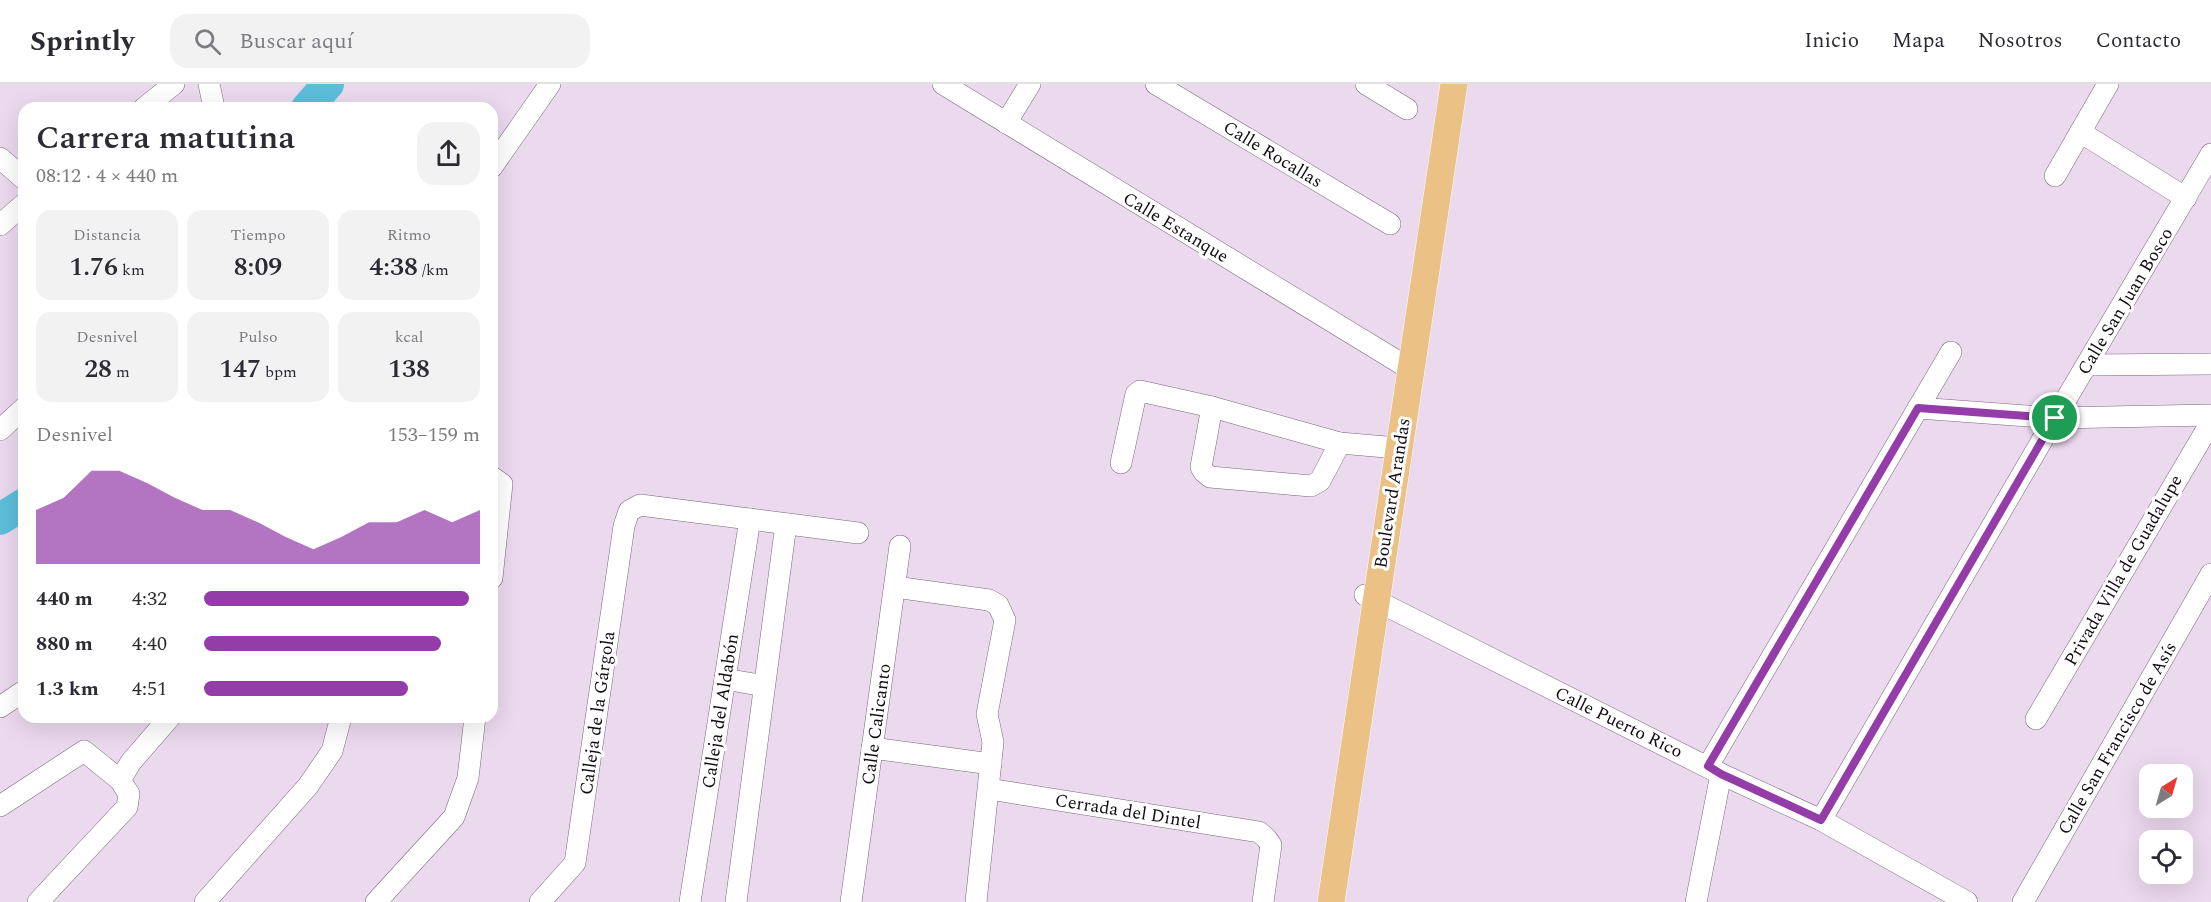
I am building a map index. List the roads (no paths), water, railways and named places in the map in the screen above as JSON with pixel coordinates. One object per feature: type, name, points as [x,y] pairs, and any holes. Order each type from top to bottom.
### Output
[{"type":"main road","name":"Boulevard Arandas","points":[[1331,902],[1370,598],[1386,447],[1405,366],[1439,84]]},
{"type":"main road","name":"Boulevard Arandas","points":[[1320,902],[1405,366],[1454,84]]},
{"type":"street","points":[[152,102],[174,84]]},
{"type":"street","points":[[209,84],[213,102]]},
{"type":"street","points":[[498,158],[550,84]]},
{"type":"street","name":"Calle Estanque","points":[[943,84],[1405,366]]},
{"type":"street","points":[[1006,123],[1029,84]]},
{"type":"street","name":"Calle Rocallas","points":[[1156,84],[1390,224]]},
{"type":"street","points":[[1366,84],[1407,109]]},
{"type":"street","points":[[2055,176],[2108,84]]},
{"type":"street","points":[[2080,132],[2186,198]]},
{"type":"street","name":"Calle San Juan Bosco","points":[[1821,820],[2211,154]]},
{"type":"street","points":[[0,158],[18,174]]},
{"type":"street","points":[[0,225],[18,209]]},
{"type":"street","points":[[1696,902],[1715,770],[1951,352]]},
{"type":"street","points":[[2087,365],[2211,364]]},
{"type":"street","points":[[1120,463],[1136,394],[1140,390],[1212,407],[1340,444],[1386,447]]},
{"type":"street","points":[[1212,407],[1201,466],[1210,477],[1311,486],[1320,481],[1340,444]]},
{"type":"street","points":[[1918,408],[2055,418],[2211,415]]},
{"type":"street","points":[[0,430],[18,414]]},
{"type":"street","name":"Privada Villa de Guadalupe","points":[[2036,719],[2211,422]]},
{"type":"street","name":"Calleja de la Gárgola","points":[[540,902],[575,863],[624,526],[629,511],[640,505],[750,519]]},
{"type":"street","points":[[750,519],[858,533]]},
{"type":"street","name":"Calleja del Aldabón","points":[[690,902],[750,519]]},
{"type":"street","points":[[735,902],[786,524]]},
{"type":"street","name":"Calle Calicanto","points":[[851,902],[900,546]]},
{"type":"street","name":"Calle San Francisco de Asís","points":[[2023,902],[2211,574]]},
{"type":"street","points":[[895,587],[988,600],[998,605],[1005,620],[987,714],[993,742],[976,902]]},
{"type":"street","name":"Calle Puerto Rico","points":[[1370,598],[1715,770],[1821,820],[1967,902]]},
{"type":"street","points":[[725,679],[764,686]]},
{"type":"street","points":[[0,707],[18,695]]},
{"type":"street","points":[[120,780],[131,762],[165,723]]},
{"type":"street","points":[[205,902],[308,786],[332,751],[339,723]]},
{"type":"street","points":[[376,902],[454,817],[468,778],[474,723]]},
{"type":"street","points":[[873,748],[991,764]]},
{"type":"street","points":[[0,806],[84,751],[120,780],[129,794],[127,807],[38,902]]},
{"type":"street","name":"Cerrada del Dintel","points":[[989,789],[1259,832],[1271,845],[1263,902]]},
{"type":"waterway","points":[[312,102],[328,84]]},
{"type":"waterway","points":[[0,519],[18,508]]}]
